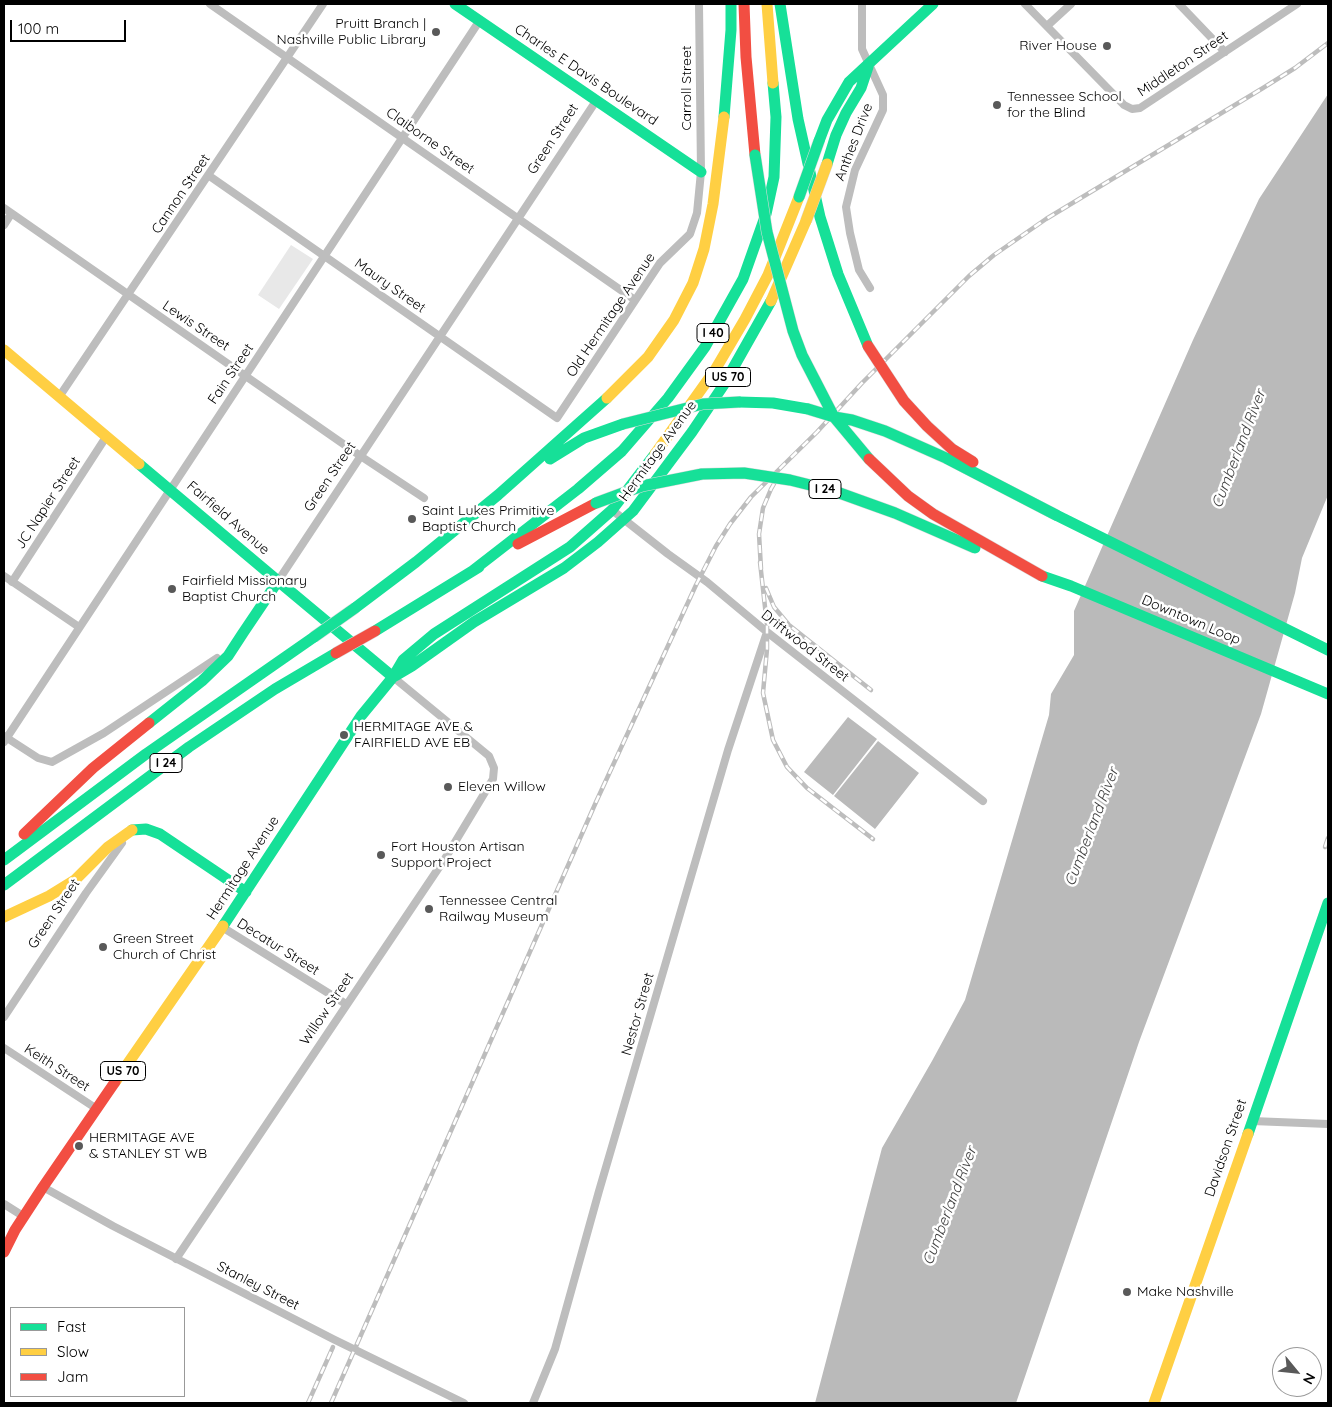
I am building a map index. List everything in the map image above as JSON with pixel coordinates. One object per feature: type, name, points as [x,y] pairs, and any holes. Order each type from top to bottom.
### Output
[{"type":"main road","name":"Charles E Davis Boulevard","points":[[455,4],[700,172]]},
{"type":"main road","points":[[498,495],[600,405],[648,357],[674,320],[693,283],[704,249],[713,204],[724,115],[732,4]]},
{"type":"main road","points":[[744,4],[746,58],[755,155],[767,232],[793,331],[802,355],[834,417],[872,463],[908,496],[932,514],[1042,576]]},
{"type":"main road","name":"I 40","points":[[471,572],[578,489],[622,451],[668,398],[705,347],[727,310],[743,279],[756,246],[766,214],[774,177],[776,117],[767,4]]},
{"type":"main road","points":[[780,4],[798,119],[820,217],[838,274],[868,346],[904,401],[952,449],[1056,515]]},
{"type":"main road","name":"Hermitage Avenue","points":[[4,1252],[7,1243],[23,1216],[246,892],[358,721],[393,677],[403,660],[434,634],[570,547],[612,510],[675,428],[715,370],[768,275],[827,120],[849,82],[933,4]]},
{"type":"main road","name":"Hermitage Avenue","points":[[393,677],[412,666],[474,622],[564,568],[633,511],[671,461],[723,386],[774,297],[806,221],[836,135],[846,113],[861,88],[869,64]]},
{"type":"main road","name":"Fairfield Avenue","points":[[4,350],[393,677]]},
{"type":"main road","name":"I 24","points":[[4,860],[154,748],[354,608],[416,562],[498,495],[584,438],[623,424],[703,404],[773,403],[808,409],[852,420],[885,431],[946,458],[1056,515],[1328,650]]},
{"type":"main road","name":"I 24","points":[[4,885],[189,747],[275,689],[547,528],[596,503],[642,486],[702,474],[744,473],[790,480],[834,491],[895,513],[1042,576]]},
{"type":"main road","name":"Downtown Loop","points":[[1042,576],[1071,586],[1328,694]]},
{"type":"main road","name":"Green Street","points":[[243,633],[278,582]]},
{"type":"main road","points":[[4,853],[93,768],[202,681],[228,656],[243,633]]},
{"type":"main road","points":[[4,917],[49,896],[75,880],[108,847],[132,830],[146,829],[160,834],[246,892]]},
{"type":"main road","name":"Davidson Street","points":[[1154,1403],[1328,903]]},
{"type":"street","name":"Claiborne Street","points":[[210,4],[635,300]]},
{"type":"street","name":"Cannon Street","points":[[59,397],[323,4]]},
{"type":"street","name":"Carroll Street","points":[[699,4],[700,172]]},
{"type":"street","name":"Anthes Drive","points":[[862,4],[862,49],[883,95],[883,110],[855,170],[846,207],[859,270],[870,288]]},
{"type":"street","name":"Middleton Street","points":[[1025,4],[1124,105],[1132,109],[1140,108],[1297,4]]},
{"type":"street","points":[[1047,26],[1071,4]]},
{"type":"street","points":[[1179,4],[1225,52]]},
{"type":"street","name":"Fain Street","points":[[5,738],[480,20]]},
{"type":"street","name":"Green Street","points":[[278,582],[596,101]]},
{"type":"street","name":"Old Hermitage Avenue","points":[[556,418],[660,263],[690,234],[696,213],[700,172]]},
{"type":"street","name":"Maury Street","points":[[208,175],[556,418]]},
{"type":"street","name":"Lewis Street","points":[[4,208],[424,498]]},
{"type":"street","points":[[4,225],[12,214]]},
{"type":"street","name":"JC Napier Street","points":[[12,582],[106,437]]},
{"type":"street","name":"Driftwood Street","points":[[612,510],[707,582],[767,632],[983,801]]},
{"type":"street","points":[[4,576],[80,627]]},
{"type":"street","name":"Nestor Street","points":[[533,1403],[555,1348],[599,1191],[726,759],[767,632]]},
{"type":"street","name":"Green Street","points":[[5,738],[38,758],[52,762],[104,733],[206,666],[243,633]]},
{"type":"street","name":"Fairfield Avenue","points":[[393,677],[489,756],[493,763],[494,771]]},
{"type":"street","name":"Willow Street","points":[[176,1259],[446,856],[491,784],[494,771]]},
{"type":"street","name":"Green Street","points":[[4,1017],[86,893],[132,830]]},
{"type":"street","name":"Decatur Street","points":[[222,926],[346,1004]]},
{"type":"street","name":"Keith Street","points":[[4,1048],[97,1109]]},
{"type":"street","points":[[1252,1121],[1328,1124]]},
{"type":"street","name":"Stanley Street","points":[[43,1187],[176,1259],[464,1403]]},
{"type":"street","points":[[4,1204],[23,1216]]},
{"type":"shaded area","points":[[291,245],[313,259],[279,309],[258,295]]},
{"type":"water","name":"Cumberland River","points":[[1328,94],[1328,495],[1302,558],[1295,593],[1261,714],[1139,1042],[1016,1403],[815,1403],[882,1148],[965,1000],[1049,715],[1051,694],[1074,655],[1074,611],[1193,340],[1259,199]]},
{"type":"water","points":[[848,717],[877,739],[833,795],[804,772]]},
{"type":"water","points":[[878,741],[919,773],[875,829],[834,796]]},
{"type":"railway","points":[[331,1403],[596,802],[696,585],[716,546],[730,524],[751,497],[817,432],[862,383],[969,276],[994,255],[1046,219],[1295,68],[1328,43]]},
{"type":"railway","points":[[761,569],[759,534],[763,508],[779,475]]},
{"type":"railway","points":[[760,562],[767,625],[763,693],[773,740],[787,767],[807,788],[873,839]]},
{"type":"railway","points":[[766,588],[774,607],[789,625],[871,690]]},
{"type":"railway","points":[[1325,847],[1328,838]]},
{"type":"railway","points":[[308,1403],[333,1347]]},
{"type":"traffic: fast","points":[[455,4],[701,172]]},
{"type":"traffic: fast","points":[[724,117],[731,30],[731,4]]},
{"type":"traffic: fast","points":[[780,4],[798,119],[820,217],[838,274],[868,346]]},
{"type":"traffic: fast","points":[[819,141],[827,120],[849,82],[933,4]]},
{"type":"traffic: fast","points":[[827,164],[836,135],[846,113],[861,88],[868,67]]},
{"type":"traffic: fast","points":[[471,572],[578,489],[622,451],[668,398],[705,347],[743,279],[766,214],[774,177],[776,117],[773,83]]},
{"type":"traffic: fast","points":[[799,197],[819,141]]},
{"type":"traffic: fast","points":[[755,155],[767,232],[793,331],[802,355],[834,417],[869,459]]},
{"type":"traffic: fast","points":[[395,676],[474,622],[564,568],[598,542],[633,511],[692,432],[723,386],[771,301]]},
{"type":"traffic: fast","points":[[355,608],[416,562],[498,495],[607,398]]},
{"type":"traffic: fast","points":[[739,402],[773,403],[808,409]]},
{"type":"traffic: fast","points":[[623,424],[703,404],[739,402]]},
{"type":"traffic: fast","points":[[808,409],[852,420],[885,431],[946,458],[1056,515]]},
{"type":"traffic: fast","points":[[550,459],[584,438],[623,424]]},
{"type":"traffic: fast","points":[[223,926],[361,716],[393,677],[403,660],[434,634],[570,547],[612,510],[655,454]]},
{"type":"traffic: fast","points":[[139,464],[278,581]]},
{"type":"traffic: fast","points":[[596,503],[642,486],[702,474],[744,473],[790,480],[834,491],[895,513],[975,548]]},
{"type":"traffic: fast","points":[[1056,515],[1328,650]]},
{"type":"traffic: fast","points":[[375,631],[479,567]]},
{"type":"traffic: fast","points":[[1042,576],[1071,586],[1328,694]]},
{"type":"traffic: fast","points":[[243,633],[278,581],[393,677]]},
{"type":"traffic: fast","points":[[314,637],[355,608]]},
{"type":"traffic: fast","points":[[149,723],[202,681],[228,656],[243,633]]},
{"type":"traffic: fast","points":[[4,860],[146,754],[314,637]]},
{"type":"traffic: fast","points":[[4,885],[189,747],[275,689],[336,653]]},
{"type":"traffic: fast","points":[[132,830],[146,829],[160,834],[246,892]]},
{"type":"traffic: fast","points":[[1248,1134],[1328,903]]},
{"type":"traffic: slow","points":[[767,4],[773,83]]},
{"type":"traffic: slow","points":[[607,398],[648,357],[674,320],[693,283],[704,249],[713,204],[724,117]]},
{"type":"traffic: slow","points":[[806,221],[827,164]]},
{"type":"traffic: slow","points":[[655,454],[715,370],[745,319],[768,275],[799,197]]},
{"type":"traffic: slow","points":[[771,301],[806,221]]},
{"type":"traffic: slow","points":[[4,350],[139,464]]},
{"type":"traffic: slow","points":[[4,917],[49,896],[75,880],[108,847],[132,830]]},
{"type":"traffic: slow","points":[[115,1082],[223,926]]},
{"type":"traffic: slow","points":[[1154,1403],[1248,1134]]},
{"type":"traffic: jam","points":[[744,4],[746,57],[755,155]]},
{"type":"traffic: jam","points":[[868,346],[904,401],[952,449],[973,462]]},
{"type":"traffic: jam","points":[[869,459],[908,496],[933,514],[1042,576]]},
{"type":"traffic: jam","points":[[518,544],[596,503]]},
{"type":"traffic: jam","points":[[336,653],[375,631]]},
{"type":"traffic: jam","points":[[24,834],[93,768],[149,723]]},
{"type":"traffic: jam","points":[[4,1252],[15,1230],[43,1187],[115,1082]]},
{"type":"place","name":"Pruitt Branch | Nashville Public Library","points":[[436,32]]},
{"type":"place","name":"River House","points":[[1107,46]]},
{"type":"place","name":"Tennessee School for the Blind","points":[[997,105]]},
{"type":"place","name":"Saint Lukes Primitive Baptist Church","points":[[412,519]]},
{"type":"place","name":"Fairfield Missionary Baptist Church","points":[[172,589]]},
{"type":"place","name":"HERMITAGE AVE & FAIRFIELD AVE EB","points":[[344,735]]},
{"type":"place","name":"Eleven Willow","points":[[448,787]]},
{"type":"place","name":"Fort Houston Artisan Support Project","points":[[381,855]]},
{"type":"place","name":"Tennessee Central Railway Museum","points":[[429,909]]},
{"type":"place","name":"Green Street Church of Christ","points":[[103,947]]},
{"type":"place","name":"HERMITAGE AVE & STANLEY ST WB","points":[[79,1146]]},
{"type":"place","name":"Make Nashville","points":[[1127,1292]]}]
